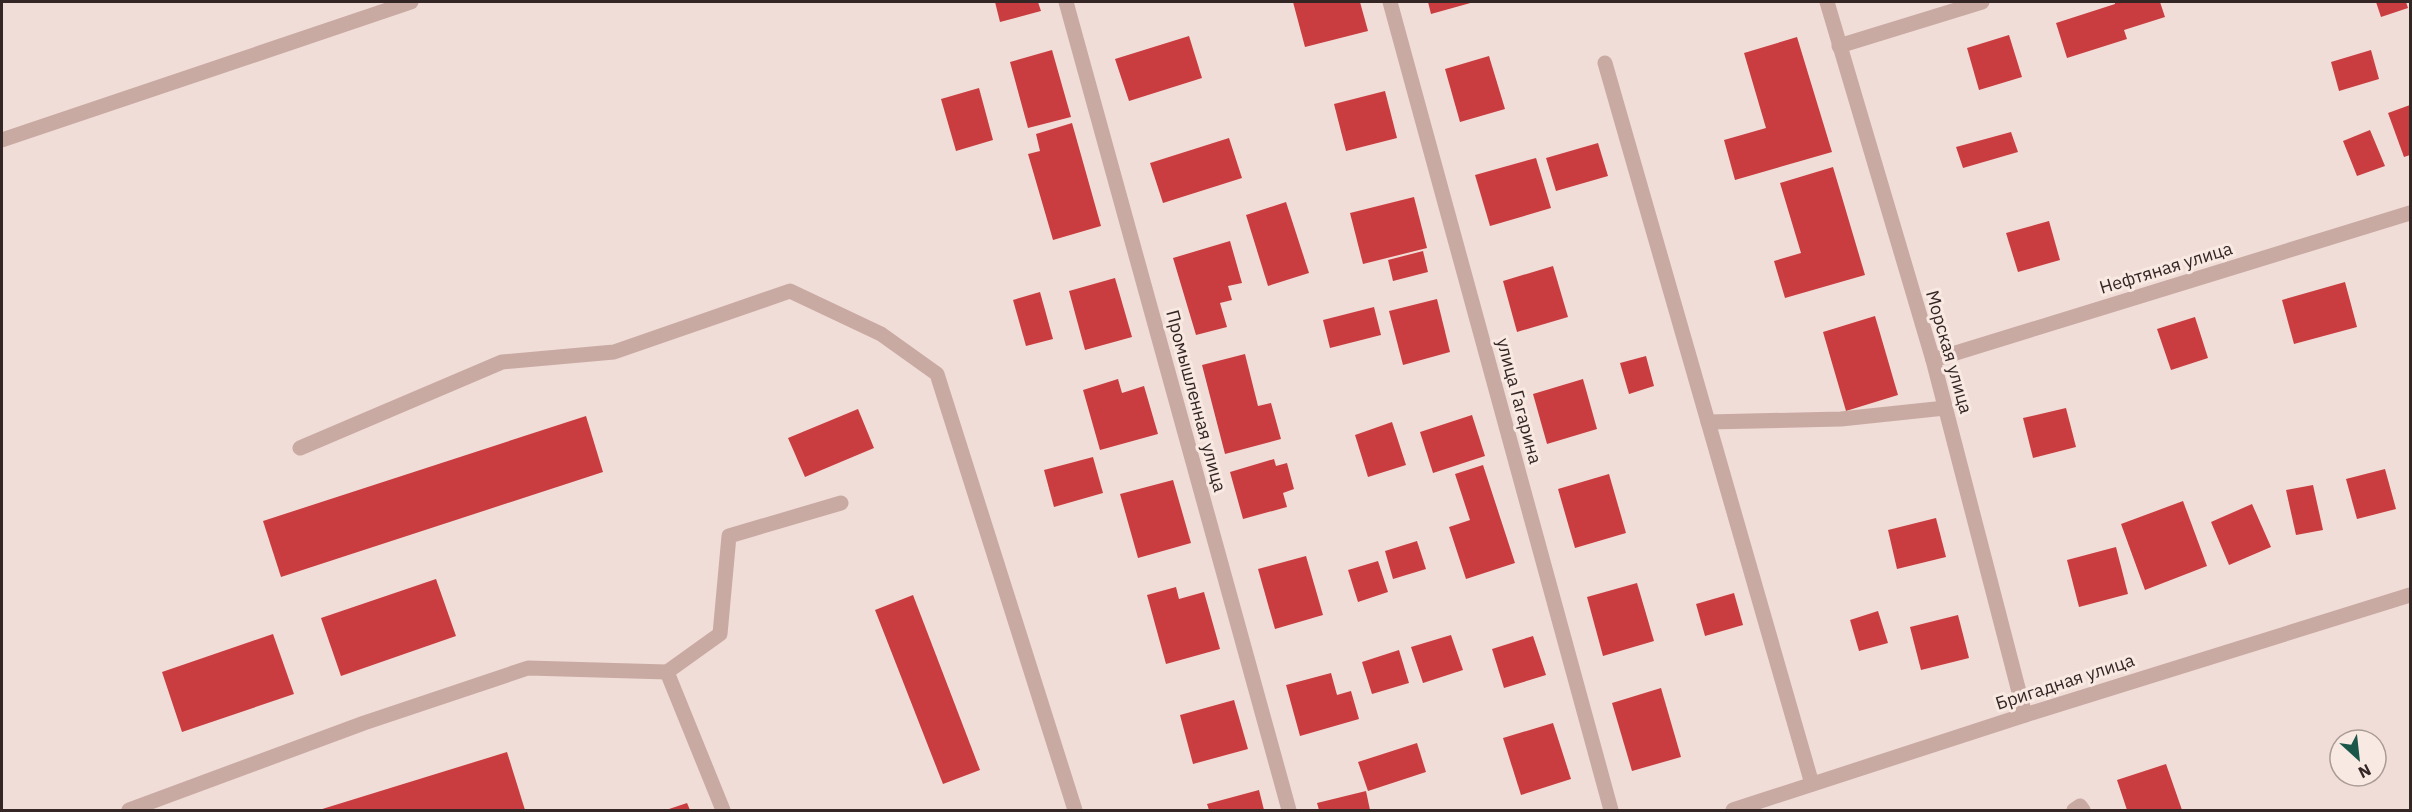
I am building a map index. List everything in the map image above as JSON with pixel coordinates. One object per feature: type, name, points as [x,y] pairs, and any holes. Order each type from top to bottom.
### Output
[{"type":"street","points":[[2,140],[411,2]]},
{"type":"street","name":"Промышленная улица","points":[[1066,2],[1289,810]]},
{"type":"street","name":"улица Гагарина","points":[[1390,2],[1611,810]]},
{"type":"street","name":"Морская улица","points":[[1827,2],[1933,360],[2025,715]]},
{"type":"street","points":[[1839,46],[1982,2]]},
{"type":"street","points":[[1605,63],[1812,784]]},
{"type":"street","name":"Нефтяная улица","points":[[1933,360],[2410,213]]},
{"type":"street","points":[[300,448],[502,362],[614,352],[790,291],[881,334],[938,374],[1075,810]]},
{"type":"street","points":[[1708,422],[1842,419],[1946,408]]},
{"type":"street","points":[[129,810],[364,723],[528,668],[667,672],[720,634],[729,536],[841,503]]},
{"type":"street","name":"Бригадная улица","points":[[1733,810],[2025,715],[2410,595]]},
{"type":"street","points":[[667,672],[723,810]]},
{"type":"street","points":[[2074,810],[2080,806],[2083,810]]},
{"type":"building","points":[[995,2],[1038,2],[1041,11],[1000,22]]},
{"type":"building","points":[[1293,2],[1360,2],[1368,31],[1305,47]]},
{"type":"building","points":[[1428,2],[1474,2],[1431,14]]},
{"type":"building","points":[[2115,2],[2160,2],[2165,17],[2124,30],[2127,39],[2067,58],[2056,23],[2115,4]]},
{"type":"building","points":[[2376,2],[2406,2],[2408,8],[2381,17]]},
{"type":"building","points":[[2009,35],[2022,77],[1979,90],[1967,48]]},
{"type":"building","points":[[1189,36],[1202,78],[1129,101],[1115,59]]},
{"type":"building","points":[[1797,37],[1832,152],[1735,180],[1724,140],[1766,128],[1744,53]]},
{"type":"building","points":[[1052,50],[1071,117],[1028,128],[1010,62]]},
{"type":"building","points":[[2371,50],[2379,79],[2339,91],[2331,62]]},
{"type":"building","points":[[1489,56],[1505,109],[1460,122],[1445,69]]},
{"type":"building","points":[[979,88],[993,140],[956,151],[941,99]]},
{"type":"building","points":[[1385,91],[1397,138],[1346,151],[1334,104]]},
{"type":"building","points":[[2410,105],[2410,155],[2404,157],[2388,113]]},
{"type":"building","points":[[1072,123],[1101,226],[1053,240],[1028,154],[1040,151],[1036,134]]},
{"type":"building","points":[[2370,130],[2385,166],[2357,176],[2343,141]]},
{"type":"building","points":[[2011,132],[2018,152],[1963,168],[1956,147]]},
{"type":"building","points":[[1229,138],[1242,178],[1163,203],[1150,163]]},
{"type":"building","points":[[1598,143],[1608,176],[1556,191],[1546,158]]},
{"type":"building","points":[[1536,158],[1551,208],[1490,226],[1475,175]]},
{"type":"building","points":[[1833,167],[1865,275],[1785,298],[1774,261],[1801,253],[1780,183]]},
{"type":"building","points":[[1414,197],[1427,248],[1363,264],[1350,213]]},
{"type":"building","points":[[1286,202],[1309,273],[1268,286],[1246,215]]},
{"type":"building","points":[[2049,221],[2060,260],[2018,272],[2006,233]]},
{"type":"building","points":[[1230,241],[1242,283],[1228,286],[1232,300],[1220,303],[1227,327],[1196,335],[1173,258]]},
{"type":"building","points":[[1423,251],[1428,272],[1393,281],[1388,260]]},
{"type":"building","points":[[1553,266],[1568,317],[1517,332],[1503,281]]},
{"type":"building","points":[[1115,278],[1132,337],[1085,350],[1069,291]]},
{"type":"building","points":[[2345,282],[2357,327],[2294,344],[2282,300]]},
{"type":"building","points":[[1040,292],[1053,339],[1026,346],[1013,300]]},
{"type":"building","points":[[1437,299],[1450,352],[1403,365],[1389,311]]},
{"type":"building","points":[[1374,307],[1381,335],[1330,348],[1323,320]]},
{"type":"building","points":[[1875,316],[1898,395],[1846,411],[1823,332]]},
{"type":"building","points":[[2195,317],[2208,358],[2171,370],[2157,329]]},
{"type":"building","points":[[1245,354],[1258,406],[1271,403],[1281,439],[1225,454],[1202,365]]},
{"type":"building","points":[[1646,356],[1654,386],[1629,394],[1620,363]]},
{"type":"building","points":[[1118,379],[1122,393],[1144,386],[1158,434],[1100,450],[1083,390]]},
{"type":"building","points":[[1583,379],[1597,429],[1547,444],[1533,394]]},
{"type":"building","points":[[2066,408],[2076,447],[2033,458],[2023,418]]},
{"type":"building","points":[[858,409],[874,448],[805,477],[788,438]]},
{"type":"building","points":[[1472,415],[1485,456],[1433,473],[1420,432]]},
{"type":"building","points":[[586,416],[603,472],[281,577],[263,521]]},
{"type":"building","points":[[1392,422],[1406,465],[1368,477],[1355,435]]},
{"type":"building","points":[[1093,457],[1103,493],[1054,507],[1044,470]]},
{"type":"building","points":[[1274,459],[1276,466],[1287,463],[1294,489],[1283,493],[1287,507],[1243,519],[1230,472]]},
{"type":"building","points":[[1483,465],[1515,563],[1466,579],[1449,527],[1470,520],[1455,474]]},
{"type":"building","points":[[2385,469],[2396,509],[2357,519],[2346,479]]},
{"type":"building","points":[[1609,474],[1626,533],[1575,548],[1558,489]]},
{"type":"building","points":[[1173,480],[1191,543],[1138,558],[1120,494]]},
{"type":"building","points":[[2313,485],[2323,530],[2296,535],[2286,490]]},
{"type":"building","points":[[2183,501],[2207,566],[2145,590],[2121,524]]},
{"type":"building","points":[[2252,504],[2271,547],[2229,565],[2211,522]]},
{"type":"building","points":[[1936,518],[1946,557],[1897,569],[1888,530]]},
{"type":"building","points":[[1417,541],[1426,569],[1393,579],[1385,551]]},
{"type":"building","points":[[2116,547],[2128,594],[2079,607],[2067,560]]},
{"type":"building","points":[[1306,556],[1323,615],[1275,629],[1258,569]]},
{"type":"building","points":[[1378,561],[1388,592],[1358,602],[1348,570]]},
{"type":"building","points":[[436,579],[456,636],[341,676],[321,618]]},
{"type":"building","points":[[1637,583],[1654,641],[1603,656],[1587,597]]},
{"type":"building","points":[[1176,587],[1179,599],[1204,592],[1220,649],[1166,664],[1147,595]]},
{"type":"building","points":[[1734,593],[1743,625],[1705,636],[1696,604]]},
{"type":"building","points":[[913,595],[980,770],[943,784],[875,610]]},
{"type":"building","points":[[1878,611],[1888,643],[1859,651],[1850,620]]},
{"type":"building","points":[[1958,615],[1969,658],[1921,670],[1910,627]]},
{"type":"building","points":[[273,634],[294,694],[182,732],[162,672]]},
{"type":"building","points":[[1451,635],[1463,670],[1423,683],[1411,647]]},
{"type":"building","points":[[1533,636],[1546,675],[1504,688],[1492,649]]},
{"type":"building","points":[[1399,650],[1409,683],[1372,694],[1362,662]]},
{"type":"building","points":[[1331,673],[1337,695],[1351,691],[1359,719],[1300,736],[1286,685]]},
{"type":"building","points":[[1661,688],[1681,757],[1632,771],[1612,703]]},
{"type":"building","points":[[1234,700],[1248,749],[1193,764],[1180,715]]},
{"type":"building","points":[[1553,723],[1571,779],[1521,795],[1503,738]]},
{"type":"building","points":[[1417,743],[1426,772],[1368,791],[1358,762]]},
{"type":"building","points":[[507,752],[525,810],[319,810]]},
{"type":"building","points":[[2166,764],[2182,810],[2127,810],[2117,780]]},
{"type":"building","points":[[1259,790],[1264,810],[1209,810],[1207,804]]},
{"type":"building","points":[[1366,791],[1370,810],[1319,810],[1317,803]]},
{"type":"building","points":[[687,803],[690,810],[666,810]]}]
